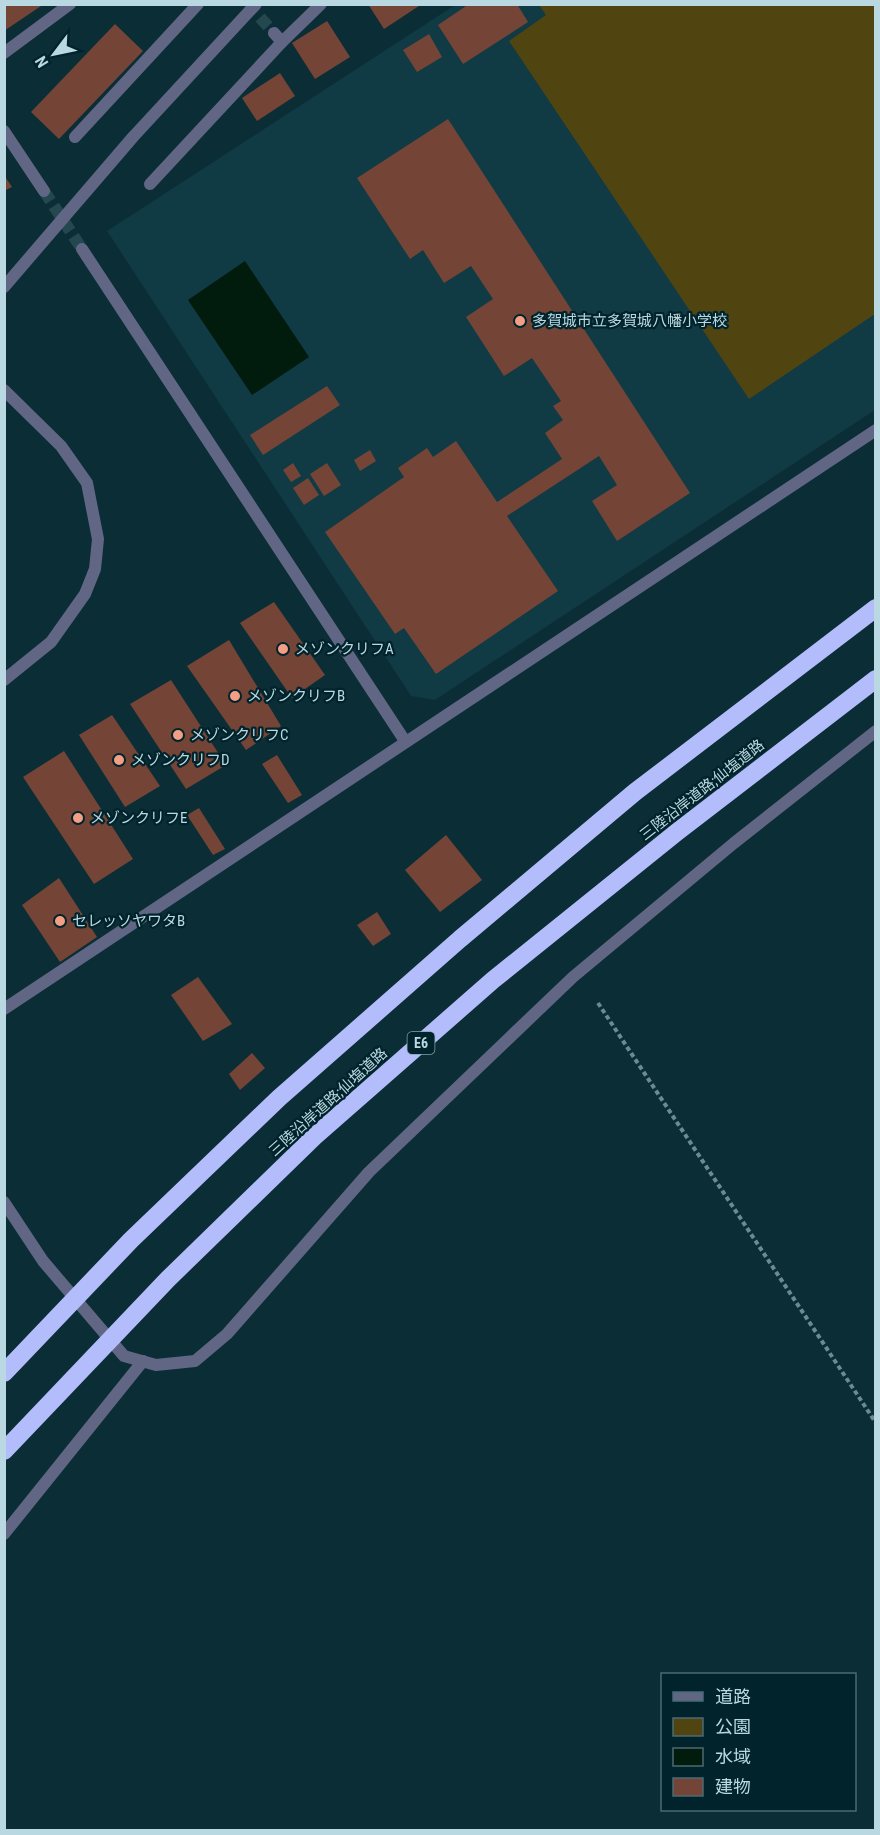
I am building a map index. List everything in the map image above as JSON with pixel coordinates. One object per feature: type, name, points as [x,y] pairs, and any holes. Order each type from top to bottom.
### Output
[{"type":"highway","points":[[4,1373],[131,1240],[279,1098],[460,939],[635,792],[876,608]]},
{"type":"highway","name":"三陸沿岸道路;仙塩道路","points":[[4,1451],[168,1279],[314,1137],[493,980],[677,832],[876,679]]},
{"type":"street","points":[[4,53],[70,4]]},
{"type":"street","points":[[75,137],[198,4]]},
{"type":"street","points":[[4,287],[134,136],[256,4]]},
{"type":"street","points":[[150,184],[278,38],[321,4]]},
{"type":"street","points":[[4,131],[44,191]]},
{"type":"street","points":[[82,249],[405,741]]},
{"type":"street","points":[[4,390],[61,447],[87,483],[98,539],[95,569],[85,594],[51,642],[4,680]]},
{"type":"street","points":[[4,1009],[876,430]]},
{"type":"street","points":[[4,1202],[43,1261],[124,1356],[156,1365],[195,1361],[227,1334],[369,1172],[573,977],[734,843],[876,730]]},
{"type":"street","points":[[4,1534],[143,1361]]},
{"type":"path","points":[[598,1003],[876,1422]]},
{"type":"shaded area","name":"多賀城市立多賀城八幡小学校","points":[[455,5],[875,5],[875,410],[435,700],[411,696],[107,231]]},
{"type":"green space","points":[[539,5],[875,5],[875,314],[749,399],[509,41],[546,15]]},
{"type":"water","points":[[245,261],[309,357],[252,395],[188,300]]},
{"type":"building","points":[[4,4],[44,4],[4,31]]},
{"type":"building","points":[[368,4],[422,4],[384,29]]},
{"type":"building","points":[[469,4],[517,4],[528,22],[463,64],[438,25]]},
{"type":"building","points":[[327,21],[350,57],[315,79],[292,43]]},
{"type":"building","points":[[115,24],[143,51],[59,139],[31,112]]},
{"type":"building","points":[[429,34],[442,57],[417,72],[403,50]]},
{"type":"building","points":[[280,73],[295,96],[257,121],[242,98]]},
{"type":"building","points":[[448,119],[690,493],[617,541],[592,501],[617,485],[599,456],[507,516],[558,591],[436,674],[404,628],[395,634],[325,532],[404,477],[398,468],[427,448],[433,457],[456,441],[497,502],[562,459],[545,433],[563,420],[553,406],[561,401],[532,358],[504,376],[466,317],[493,299],[471,266],[444,283],[423,250],[410,259],[357,178]]},
{"type":"building","points":[[4,175],[12,187],[4,191]]},
{"type":"building","points":[[327,386],[340,405],[263,455],[250,435]]},
{"type":"building","points":[[370,450],[376,461],[360,471],[354,460]]},
{"type":"building","points":[[293,463],[301,476],[291,482],[283,470]]},
{"type":"building","points":[[327,463],[341,485],[324,496],[310,474]]},
{"type":"building","points":[[308,478],[319,495],[304,505],[293,488]]},
{"type":"building","name":"メゾンクリフA","points":[[274,602],[325,675],[292,698],[240,623]]},
{"type":"building","name":"メゾンクリフB","points":[[229,640],[281,726],[246,750],[187,666]]},
{"type":"building","name":"メゾンクリフC","points":[[171,680],[226,765],[186,789],[130,704]]},
{"type":"building","name":"メゾンクリフD","points":[[112,715],[160,786],[125,807],[79,735]]},
{"type":"building","name":"メゾンクリフE","points":[[64,751],[133,859],[94,884],[23,777]]},
{"type":"building","points":[[277,755],[302,795],[288,803],[262,764]]},
{"type":"building","points":[[199,808],[225,849],[213,855],[187,815]]},
{"type":"building","points":[[446,835],[482,880],[440,912],[405,870]]},
{"type":"building","name":"セレッソヤワタB","points":[[59,878],[97,937],[60,962],[22,905]]},
{"type":"building","points":[[377,912],[391,934],[373,946],[357,925]]},
{"type":"building","points":[[198,977],[232,1024],[203,1041],[171,995]]},
{"type":"building","points":[[252,1053],[265,1068],[240,1090],[229,1074]]},
{"type":"tunnel","points":[[248,4],[274,33]]},
{"type":"tunnel","points":[[44,191],[82,249]]},
{"type":"place","name":"多賀城市立多賀城八幡小学校","points":[[520,321]]},
{"type":"place","name":"メゾンクリフA","points":[[283,649]]},
{"type":"place","name":"メゾンクリフB","points":[[235,696]]},
{"type":"place","name":"メゾンクリフC","points":[[178,735]]},
{"type":"place","name":"メゾンクリフD","points":[[119,760]]},
{"type":"place","name":"メゾンクリフE","points":[[78,818]]},
{"type":"place","name":"セレッソヤワタB","points":[[60,921]]}]
